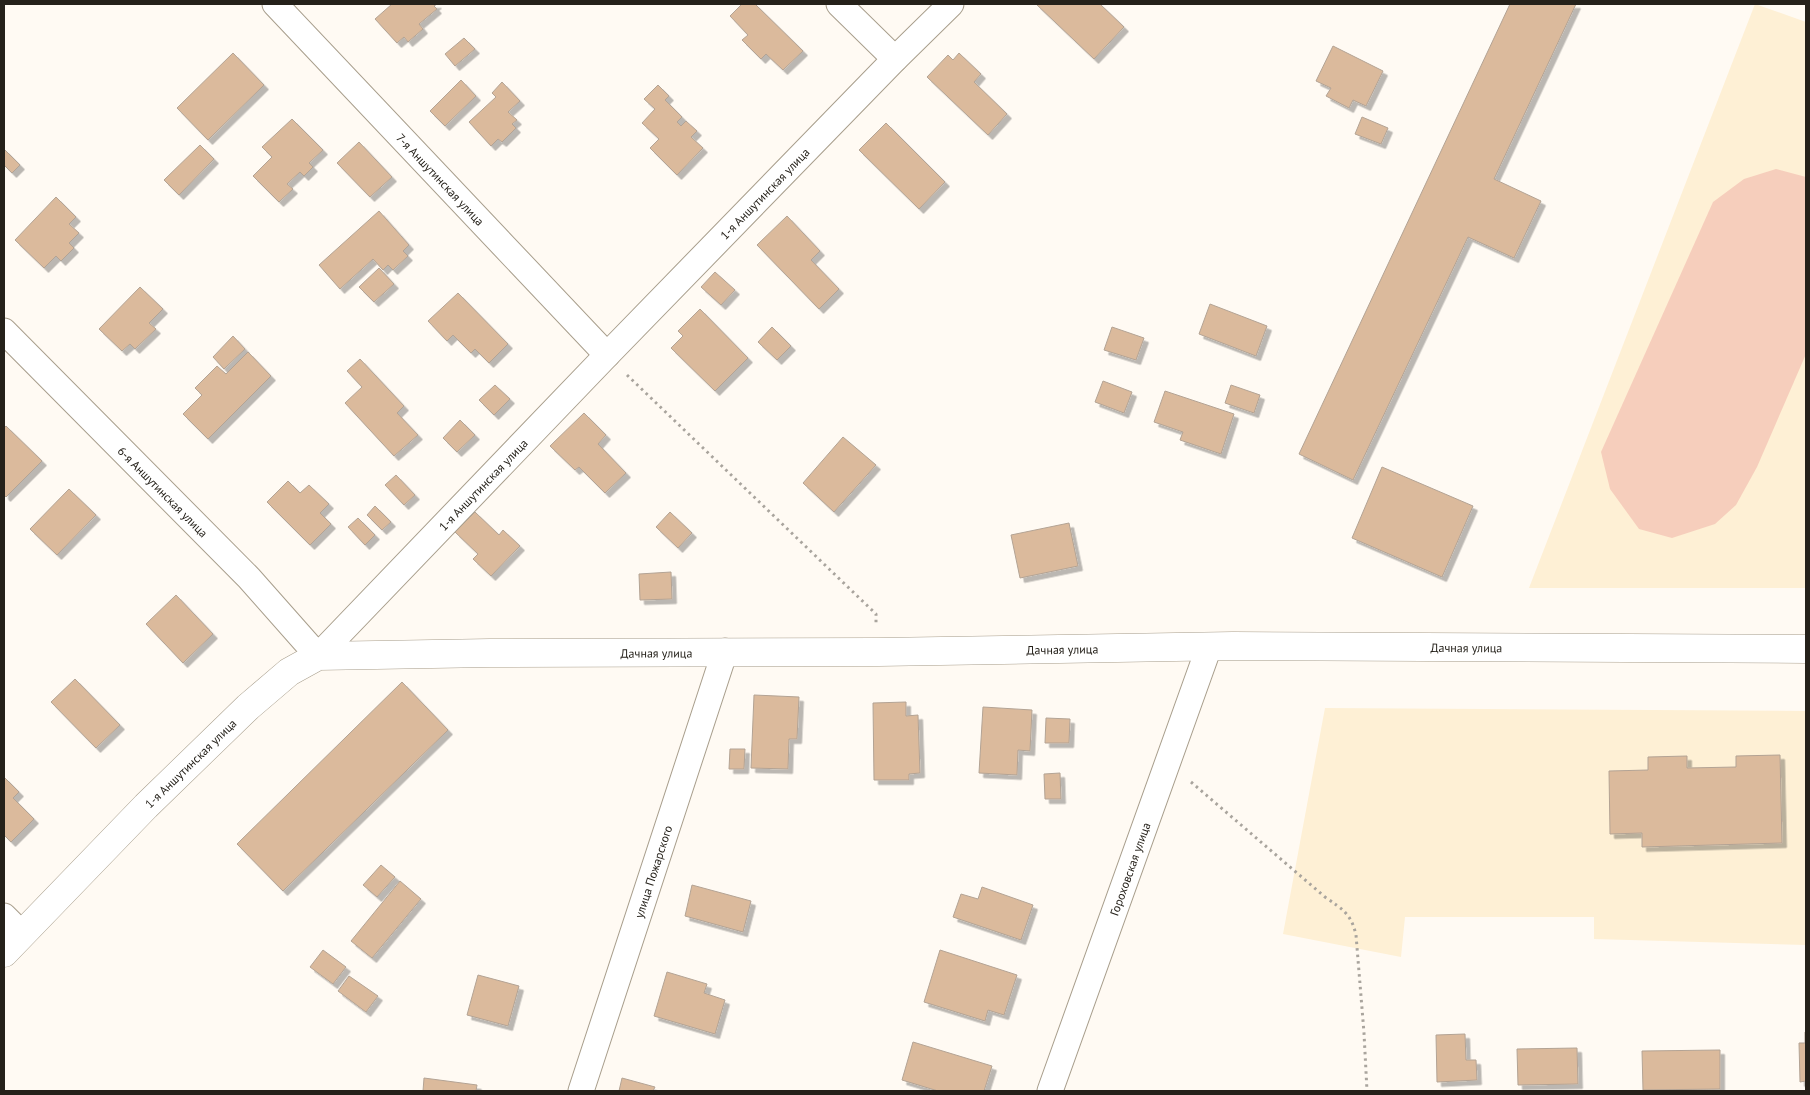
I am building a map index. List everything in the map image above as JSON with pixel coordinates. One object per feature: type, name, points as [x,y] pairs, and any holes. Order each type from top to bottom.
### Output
[{"type":"street","name":"7-я Аншутинская улица","points":[[275,4],[607,355]]},
{"type":"street","points":[[839,4],[895,59]]},
{"type":"street","name":"1-я Аншутинская улица","points":[[10,934],[248,707],[289,672],[318,656],[607,355],[951,4]]},
{"type":"street","name":"6-я Аншутинская улица","points":[[4,331],[249,578],[318,656]]},
{"type":"street","name":"Дачная улица","points":[[318,656],[725,651],[879,652],[1209,646],[1806,649]]},
{"type":"street","name":"Гороховская улица","points":[[1050,1091],[1209,646]]},
{"type":"street","name":"улица Пожарского","points":[[581,1091],[725,651]]},
{"type":"path","points":[[607,355],[876,614],[879,652]]},
{"type":"path","points":[[1168,763],[1325,897],[1339,906],[1352,920],[1356,935],[1367,1091]]},
{"type":"shaded area","points":[[1755,4],[1806,22],[1806,588],[1529,588]]},
{"type":"shaded area","points":[[1776,169],[1806,177],[1806,354],[1757,467],[1736,505],[1715,524],[1672,538],[1639,529],[1610,489],[1601,452],[1713,202],[1744,179]]},
{"type":"shaded area","points":[[1325,708],[1806,711],[1806,945],[1594,939],[1594,917],[1405,917],[1401,957],[1283,934]]},
{"type":"building","points":[[392,4],[437,4],[434,6],[437,9],[419,24],[423,29],[408,42],[404,37],[397,43],[375,19]]},
{"type":"building","points":[[742,4],[755,4],[803,51],[783,70],[766,54],[761,59],[742,40],[748,35],[730,16]]},
{"type":"building","points":[[1036,4],[1100,4],[1124,27],[1094,59]]},
{"type":"building","points":[[1510,4],[1576,4],[1494,179],[1541,201],[1514,258],[1468,237],[1353,480],[1299,454]]},
{"type":"building","points":[[464,38],[475,49],[455,66],[445,54]]},
{"type":"building","points":[[1333,46],[1383,71],[1366,106],[1353,100],[1349,108],[1326,96],[1331,88],[1316,81]]},
{"type":"building","points":[[233,53],[264,85],[208,140],[177,108]]},
{"type":"building","points":[[959,53],[981,74],[974,82],[1007,114],[988,135],[927,77],[948,55],[953,60]]},
{"type":"building","points":[[461,80],[476,96],[445,126],[430,111]]},
{"type":"building","points":[[502,82],[520,101],[508,112],[517,120],[512,124],[516,128],[502,142],[498,139],[491,146],[469,122],[496,97],[492,93]]},
{"type":"building","points":[[658,85],[669,96],[665,100],[682,117],[677,122],[681,126],[686,121],[697,131],[691,137],[703,148],[677,175],[650,148],[659,139],[642,123],[655,109],[644,99]]},
{"type":"building","points":[[1362,117],[1388,128],[1381,144],[1355,134]]},
{"type":"building","points":[[292,119],[323,150],[309,163],[313,167],[304,176],[300,172],[287,184],[293,189],[279,202],[253,176],[272,157],[262,147]]},
{"type":"building","points":[[886,123],[945,182],[919,209],[859,150]]},
{"type":"building","points":[[359,142],[392,177],[370,197],[337,163]]},
{"type":"building","points":[[200,145],[214,159],[179,195],[164,180]]},
{"type":"building","points":[[4,149],[20,165],[12,173],[4,165]]},
{"type":"building","points":[[56,197],[76,217],[69,224],[79,233],[69,243],[74,248],[61,261],[56,256],[44,268],[15,240]]},
{"type":"building","points":[[379,211],[409,245],[403,251],[408,256],[393,270],[388,265],[383,270],[373,259],[340,289],[319,265]]},
{"type":"building","points":[[787,216],[820,251],[811,260],[839,289],[819,309],[757,245]]},
{"type":"building","points":[[379,268],[394,284],[374,302],[359,287]]},
{"type":"building","points":[[715,272],[735,290],[721,305],[701,287]]},
{"type":"building","points":[[140,287],[163,309],[149,323],[156,329],[135,349],[130,344],[122,351],[99,329]]},
{"type":"building","points":[[458,293],[508,344],[489,363],[475,349],[471,353],[453,335],[447,341],[428,321]]},
{"type":"building","points":[[1210,304],[1267,326],[1256,356],[1199,334]]},
{"type":"building","points":[[700,309],[748,358],[715,391],[671,348],[683,336],[678,331]]},
{"type":"building","points":[[772,327],[791,346],[777,360],[758,342]]},
{"type":"building","points":[[1112,327],[1144,338],[1136,360],[1104,350]]},
{"type":"building","points":[[233,336],[245,349],[224,369],[213,357]]},
{"type":"building","points":[[248,352],[271,376],[208,439],[183,414],[202,395],[195,388],[217,366],[226,374]]},
{"type":"building","points":[[360,359],[404,406],[397,413],[418,435],[394,456],[345,403],[362,387],[347,371]]},
{"type":"building","points":[[1103,381],[1132,392],[1124,413],[1095,402]]},
{"type":"building","points":[[495,385],[510,399],[494,415],[479,400]]},
{"type":"building","points":[[1231,385],[1260,395],[1254,413],[1225,403]]},
{"type":"building","points":[[1165,391],[1234,414],[1221,454],[1180,440],[1183,432],[1154,422]]},
{"type":"building","points":[[584,413],[606,435],[598,444],[626,473],[605,493],[579,467],[575,470],[550,446]]},
{"type":"building","points":[[460,420],[475,435],[457,452],[443,438]]},
{"type":"building","points":[[6,426],[42,461],[6,497],[4,495],[4,428]]},
{"type":"building","points":[[843,437],[876,465],[834,512],[803,483]]},
{"type":"building","points":[[1382,467],[1473,506],[1442,577],[1352,538]]},
{"type":"building","points":[[396,475],[415,495],[404,505],[385,485]]},
{"type":"building","points":[[288,481],[300,493],[309,485],[329,504],[320,513],[331,524],[310,545],[267,502]]},
{"type":"building","points":[[69,489],[96,515],[57,555],[30,529]]},
{"type":"building","points":[[375,506],[391,522],[382,530],[367,515]]},
{"type":"building","points":[[475,512],[499,535],[503,530],[520,546],[491,576],[473,559],[478,554],[455,532]]},
{"type":"building","points":[[670,512],[692,533],[678,548],[656,527]]},
{"type":"building","points":[[358,518],[375,535],[365,545],[348,527]]},
{"type":"building","points":[[1069,523],[1078,566],[1020,578],[1011,535]]},
{"type":"building","points":[[671,572],[672,599],[640,600],[639,574]]},
{"type":"building","points":[[176,595],[213,634],[183,663],[146,624]]},
{"type":"building","points":[[75,679],[120,725],[96,748],[51,702]]},
{"type":"building","points":[[402,682],[448,730],[283,891],[237,844]]},
{"type":"building","points":[[754,695],[799,697],[797,739],[789,739],[788,769],[751,768]]},
{"type":"building","points":[[906,702],[906,716],[918,715],[920,773],[909,774],[909,780],[874,780],[873,703]]},
{"type":"building","points":[[983,707],[1032,710],[1030,751],[1018,750],[1017,775],[979,773]]},
{"type":"building","points":[[1046,718],[1070,719],[1069,743],[1045,743]]},
{"type":"building","points":[[730,749],[745,749],[744,769],[729,769]]},
{"type":"building","points":[[1780,755],[1782,843],[1642,847],[1642,833],[1610,834],[1609,771],[1648,770],[1648,757],[1687,756],[1687,768],[1736,767],[1736,756]]},
{"type":"building","points":[[1060,773],[1061,799],[1045,799],[1044,774]]},
{"type":"building","points":[[4,777],[19,792],[13,798],[34,819],[11,842],[4,835]]},
{"type":"building","points":[[381,865],[395,877],[377,897],[363,885]]},
{"type":"building","points":[[400,881],[421,899],[372,958],[351,941]]},
{"type":"building","points":[[692,885],[751,901],[743,932],[685,916]]},
{"type":"building","points":[[982,887],[1033,905],[1021,940],[953,917],[961,894],[978,899]]},
{"type":"building","points":[[323,950],[346,967],[333,984],[310,967]]},
{"type":"building","points":[[940,950],[1017,975],[1004,1015],[988,1010],[985,1021],[924,1002]]},
{"type":"building","points":[[667,972],[707,984],[704,993],[725,1000],[715,1034],[654,1016]]},
{"type":"building","points":[[478,975],[519,986],[508,1026],[467,1015]]},
{"type":"building","points":[[349,976],[378,996],[366,1012],[338,991]]},
{"type":"building","points":[[1805,1032],[1806,1081],[1800,1082],[1799,1043],[1805,1043]]},
{"type":"building","points":[[1465,1034],[1466,1060],[1476,1060],[1477,1080],[1437,1082],[1436,1035]]},
{"type":"building","points":[[913,1042],[992,1066],[984,1091],[938,1091],[902,1080]]},
{"type":"building","points":[[1577,1048],[1578,1084],[1518,1085],[1517,1049]]},
{"type":"building","points":[[1720,1050],[1720,1089],[1643,1090],[1642,1051]]},
{"type":"building","points":[[424,1078],[477,1085],[476,1091],[423,1091]]},
{"type":"building","points":[[622,1078],[655,1087],[653,1091],[619,1091]]}]
